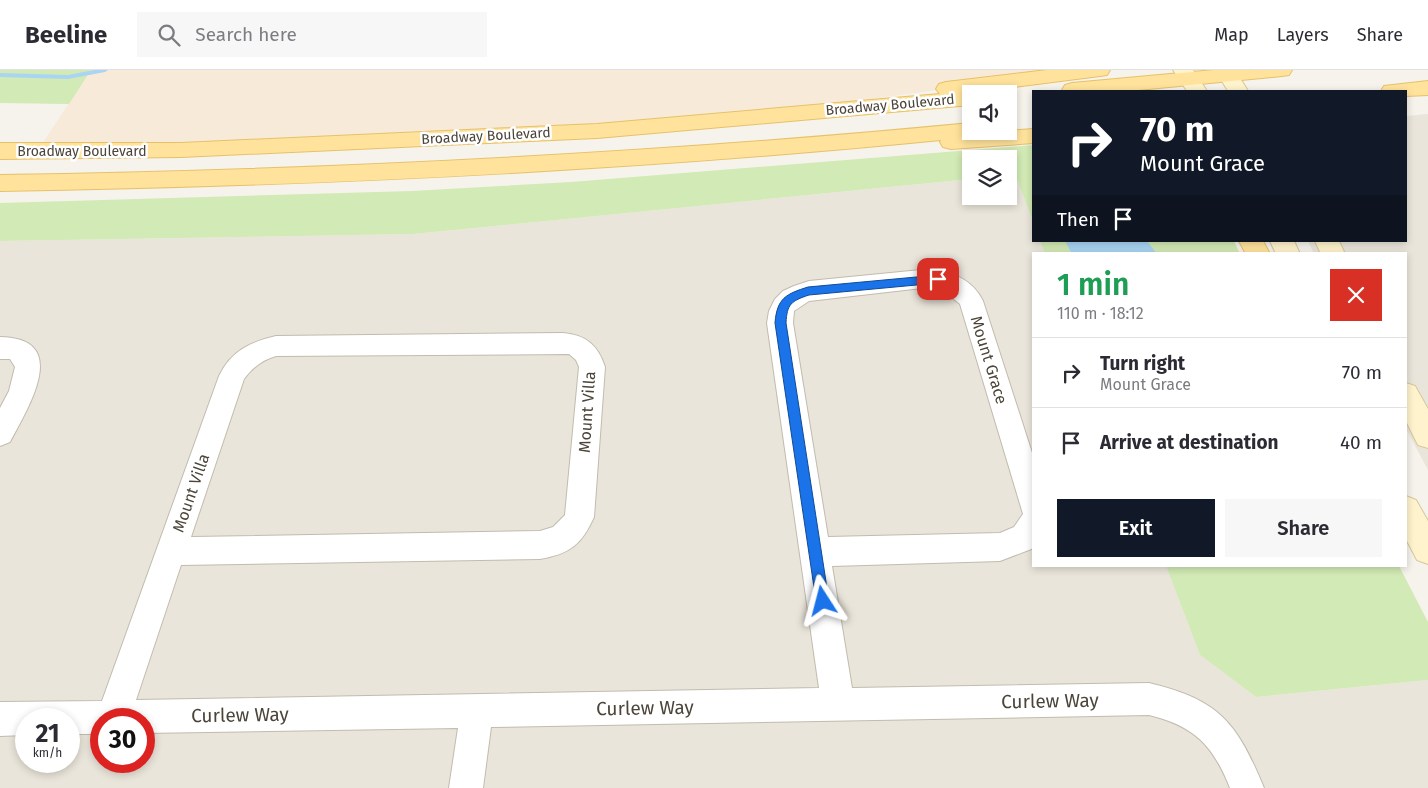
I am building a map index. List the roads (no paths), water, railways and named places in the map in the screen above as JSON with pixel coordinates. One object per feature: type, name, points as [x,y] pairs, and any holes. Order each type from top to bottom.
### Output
[{"type":"main road","points":[[799,112],[968,86],[1100,70]]},
{"type":"main road","points":[[1068,90],[1190,80],[1231,79],[1282,70]]},
{"type":"main road","points":[[1403,90],[1428,88]]},
{"type":"main road","points":[[1017,94],[1032,93]]},
{"type":"main road","name":"Broadway Boulevard","points":[[0,152],[181,150],[587,132],[962,99]]},
{"type":"main road","points":[[1017,125],[1032,123]]},
{"type":"main road","name":"Broadway Boulevard","points":[[0,183],[147,182],[524,166],[822,146],[962,131]]},
{"type":"main road","points":[[822,146],[962,142],[1032,136]]},
{"type":"main road","points":[[1407,396],[1428,436]]},
{"type":"main road","points":[[1407,511],[1428,550]]},
{"type":"street","name":"Mount Grace","points":[[838,704],[780,316],[785,302],[808,291],[931,278],[946,281],[959,288],[971,302],[1032,500]]},
{"type":"street","name":"Mount Villa","points":[[116,708],[232,376],[243,361],[264,348],[276,346],[563,342],[574,343],[589,356],[592,367],[579,517],[576,526],[561,540],[540,545],[171,551]]},
{"type":"street","points":[[0,348],[20,352],[26,359],[28,370],[26,383],[0,434]]},
{"type":"street","points":[[815,552],[1000,547],[1013,544],[1024,538],[1032,529]]},
{"type":"street","name":"Curlew Way","points":[[155,716],[1149,699],[1169,703],[1190,711],[1208,722],[1223,739],[1235,759],[1247,788]]},
{"type":"street","points":[[466,788],[477,711]]},
{"type":"street","name":"Curlew Way","points":[[0,719],[90,717]]},
{"type":"water","points":[[1066,242],[1148,242],[1155,252],[1071,252]]},
{"type":"waterway","points":[[0,75],[68,77],[105,70]]}]
